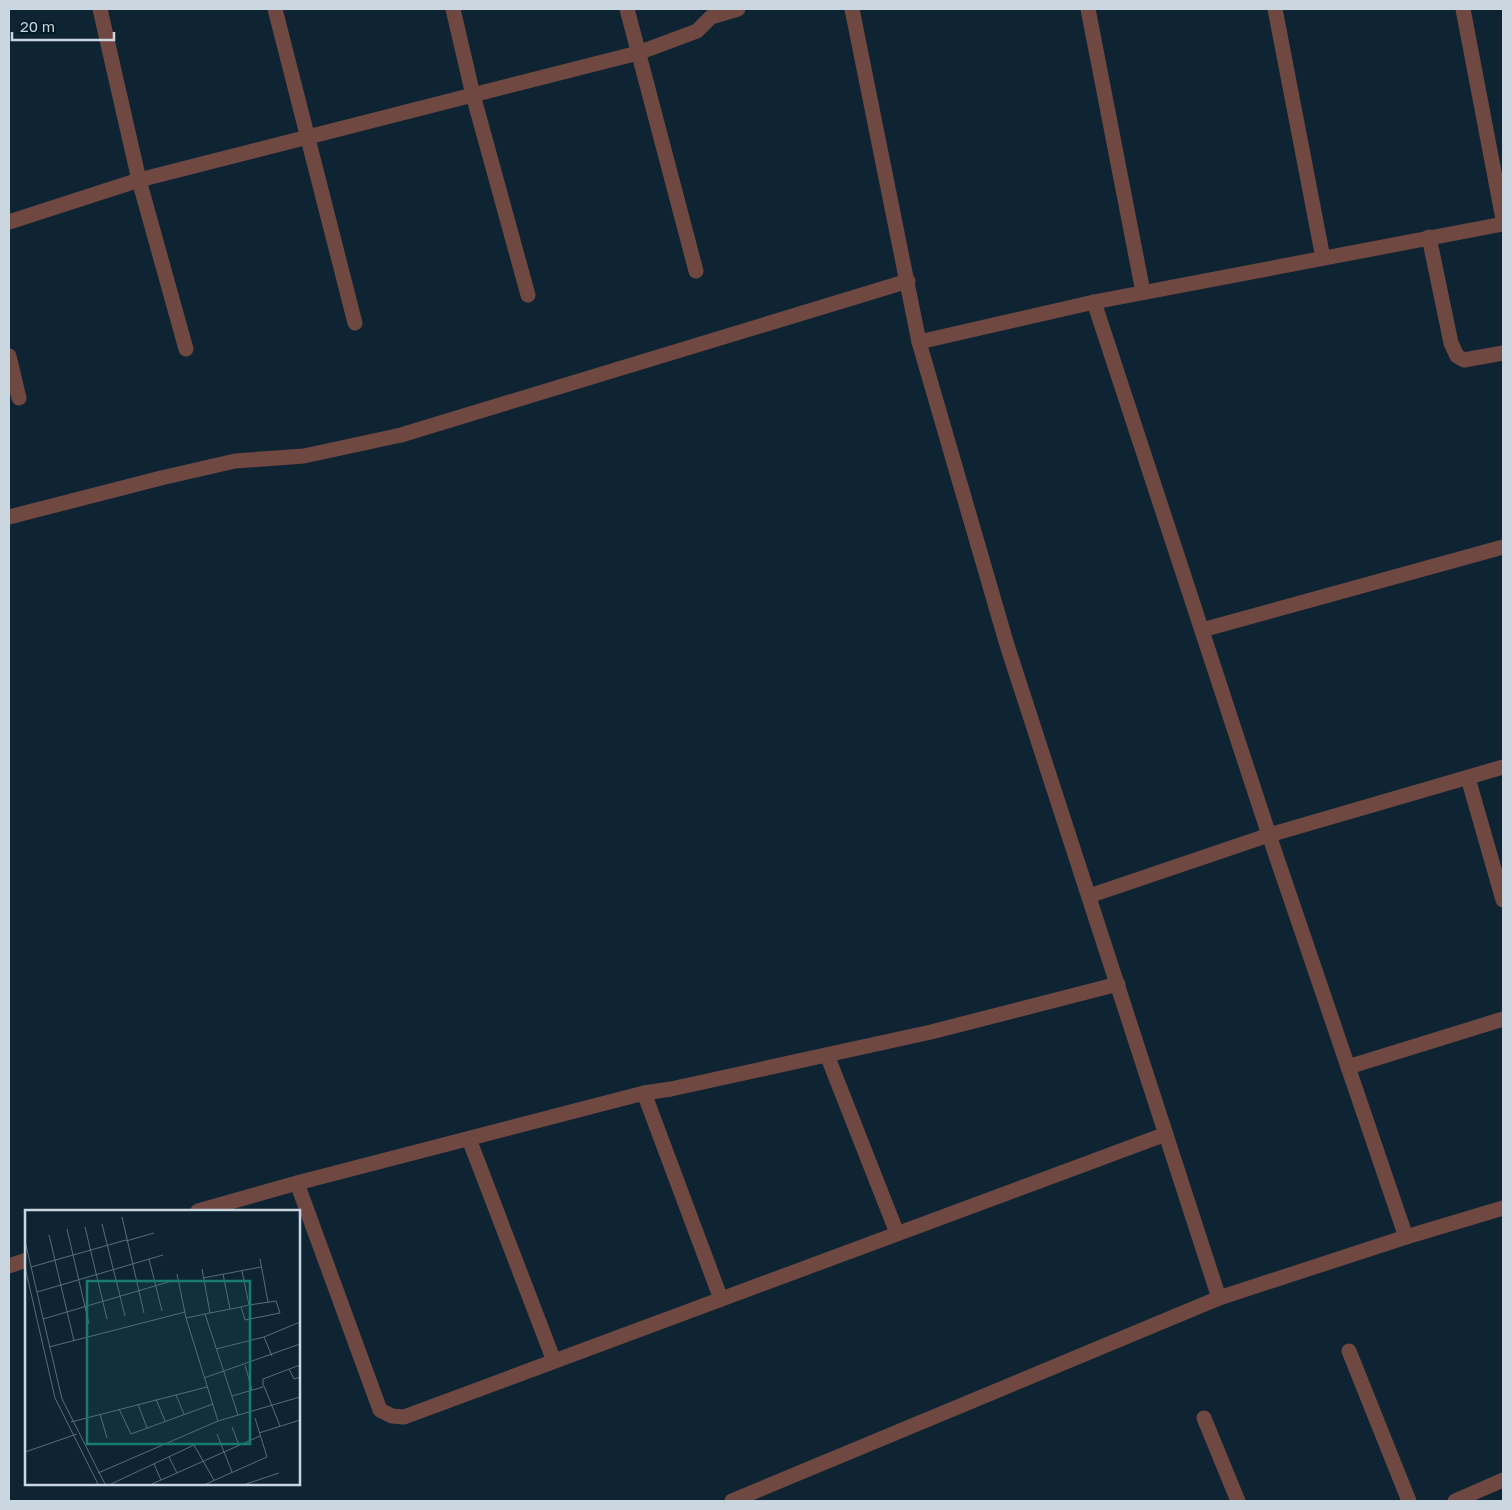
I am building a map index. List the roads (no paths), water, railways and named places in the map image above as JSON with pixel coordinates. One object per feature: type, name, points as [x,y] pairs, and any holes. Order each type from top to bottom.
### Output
[{"type":"street","points":[[100,9],[139,180],[186,350]]},
{"type":"street","points":[[275,9],[306,137],[355,323]]},
{"type":"street","points":[[453,9],[473,95],[528,295]]},
{"type":"street","points":[[627,9],[696,271]]},
{"type":"street","points":[[9,222],[139,180],[638,52],[697,31],[712,17],[738,9]]},
{"type":"street","points":[[852,9],[919,342],[1007,645],[1219,1298]]},
{"type":"street","points":[[1088,9],[1143,292]]},
{"type":"street","points":[[1275,9],[1323,258]]},
{"type":"street","points":[[1463,9],[1503,219]]},
{"type":"street","points":[[919,342],[1143,292],[1503,224]]},
{"type":"street","points":[[1429,238],[1451,343],[1457,356],[1464,360],[1503,353]]},
{"type":"street","points":[[9,517],[235,461],[304,456],[401,435],[908,281]]},
{"type":"street","points":[[1094,302],[1269,835],[1406,1237]]},
{"type":"street","points":[[9,356],[18,398]]},
{"type":"street","points":[[1202,630],[1503,547]]},
{"type":"street","points":[[1089,896],[1269,835],[1503,767]]},
{"type":"street","points":[[1468,778],[1503,900]]},
{"type":"street","points":[[202,1210],[297,1183],[644,1093],[671,1089],[931,1032],[1118,984]]},
{"type":"street","points":[[1348,1067],[1503,1018]]},
{"type":"street","points":[[827,1055],[897,1233]]},
{"type":"street","points":[[644,1093],[722,1299]]},
{"type":"street","points":[[297,1183],[380,1410],[392,1416],[404,1417],[1166,1134]]},
{"type":"street","points":[[469,1139],[554,1361]]},
{"type":"street","points":[[732,1501],[1219,1298],[1406,1237],[1503,1208]]},
{"type":"street","points":[[9,1266],[25,1260]]},
{"type":"street","points":[[1349,1351],[1409,1501]]},
{"type":"street","points":[[1204,1418],[1238,1501]]},
{"type":"street","points":[[1455,1501],[1503,1480]]}]
